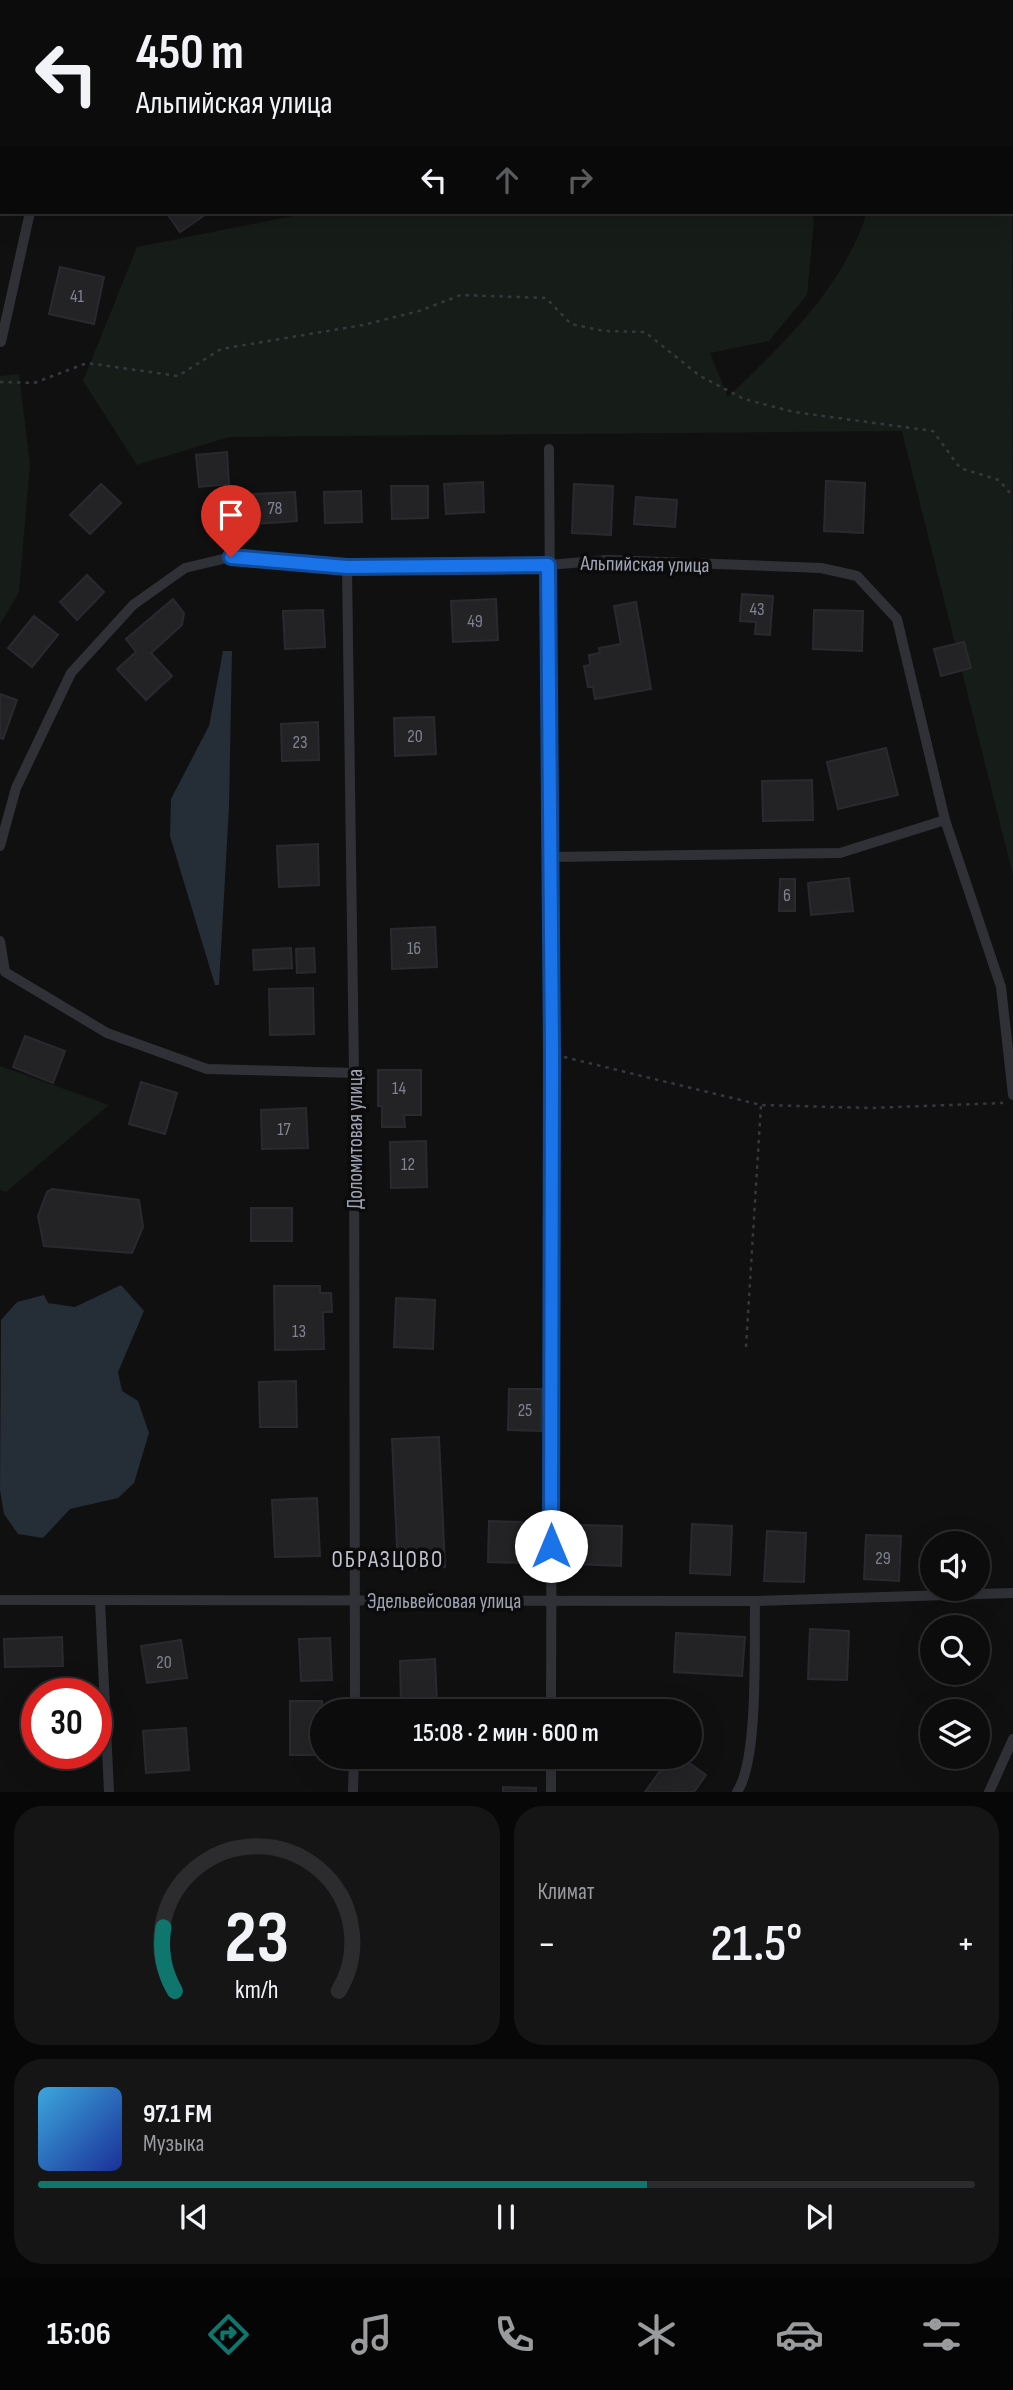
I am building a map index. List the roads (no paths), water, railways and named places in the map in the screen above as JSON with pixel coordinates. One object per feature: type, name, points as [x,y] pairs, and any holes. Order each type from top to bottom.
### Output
[{"type":"street","points":[[1,342],[30,214]]},
{"type":"street","points":[[549,449],[551,1699]]},
{"type":"street","name":"Альпийская улица","points":[[0,846],[16,788],[71,673],[133,605],[185,568],[231,557],[347,567],[548,565],[608,560],[821,568],[857,576],[897,619],[945,820],[1001,987],[1013,1095]]},
{"type":"street","name":"Доломитовая улица","points":[[347,567],[354,1073],[355,1699]]},
{"type":"street","points":[[551,857],[840,853],[945,820]]},
{"type":"street","points":[[0,940],[5,972],[107,1033],[207,1069],[354,1073]]},
{"type":"street","name":"Эдельвейсовая улица","points":[[0,1600],[755,1601],[1013,1593]]},
{"type":"street","points":[[100,1601],[109,1791]]},
{"type":"street","points":[[737,1791],[745,1779],[752,1699],[755,1601]]},
{"type":"street","points":[[989,1791],[1013,1739]]},
{"type":"street","points":[[353,1791],[354,1769]]},
{"type":"street","points":[[551,1769],[551,1791]]},
{"type":"district","name":"ОБРАЗЦОВО","points":[[388,1559]]}]
